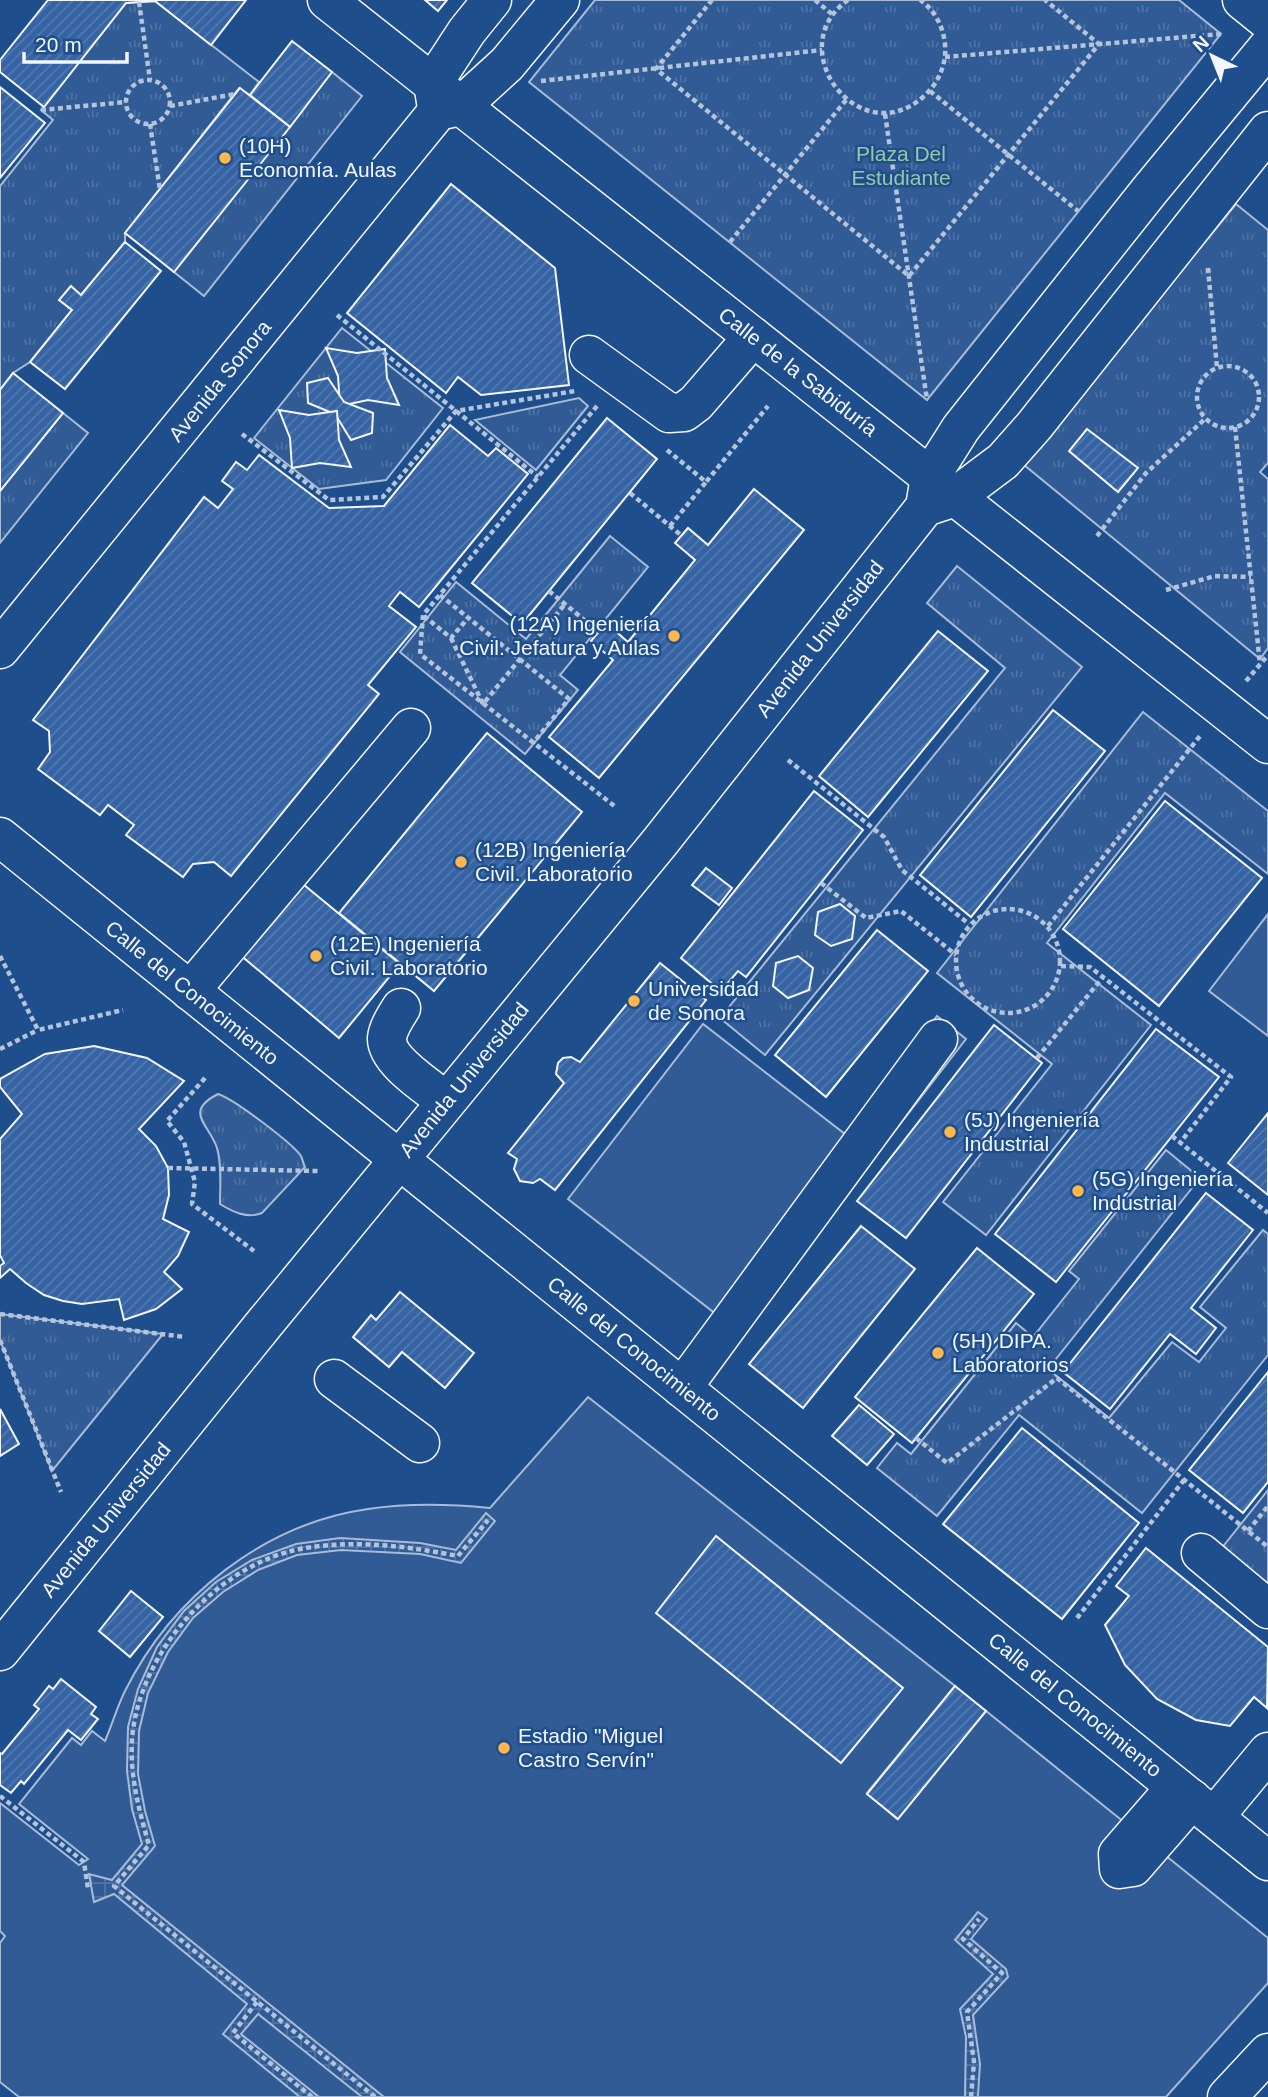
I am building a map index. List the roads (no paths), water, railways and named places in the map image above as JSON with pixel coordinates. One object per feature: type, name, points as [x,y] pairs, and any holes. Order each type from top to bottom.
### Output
[{"type":"main road","name":"Calle de la Sabiduría","points":[[327,0],[444,100],[753,337],[937,494],[1268,744]]},
{"type":"main road","name":"Avenida Sonora","points":[[0,649],[444,100],[467,31],[492,0]]},
{"type":"main road","name":"Avenida Sonora","points":[[444,100],[507,64],[560,0]]},
{"type":"main road","points":[[1242,0],[1268,21]]},
{"type":"main road","name":"Avenida Universidad","points":[[0,1651],[660,842],[937,494],[961,428],[1150,190],[1268,47]]},
{"type":"main road","name":"Avenida Universidad","points":[[937,494],[1003,461],[1034,426],[1268,131]]},
{"type":"main road","points":[[584,373],[669,413],[684,412],[696,403],[753,337]]},
{"type":"main road","points":[[190,991],[411,728]]},
{"type":"main road","name":"Calle del Conocimiento","points":[[0,837],[1268,1861]]},
{"type":"main road","points":[[401,1007],[387,1036],[388,1049],[396,1060],[446,1101]]},
{"type":"main road","points":[[682,1388],[938,1040]]},
{"type":"main road","points":[[334,1379],[420,1443]]},
{"type":"main road","points":[[1200,1553],[1268,1609]]},
{"type":"main road","points":[[1194,1801],[1268,1752]]},
{"type":"main road","points":[[1227,2097],[1268,2053]]},
{"type":"place","name":"(10H) Economía. Aulas","points":[[225,158]]},
{"type":"place","name":"(12A) Ingeniería Civil. Jefatura y Aulas","points":[[674,636]]},
{"type":"place","name":"(12B) Ingeniería Civil. Laboratorio","points":[[461,862]]},
{"type":"place","name":"(12E) Ingeniería Civil. Laboratorio","points":[[316,956]]},
{"type":"place","name":"Universidad de Sonora","points":[[634,1001]]},
{"type":"place","name":"(5J) Ingeniería Industrial","points":[[950,1132]]},
{"type":"place","name":"(5G) Ingeniería Industrial","points":[[1078,1191]]},
{"type":"place","name":"(5H) DIPA. Laboratorios","points":[[938,1353]]},
{"type":"place","name":"Estadio \"Miguel Castro Servín\"","points":[[504,1748]]},
{"type":"park label","name":"Plaza Del Estudiante","points":[[901,166]]}]
